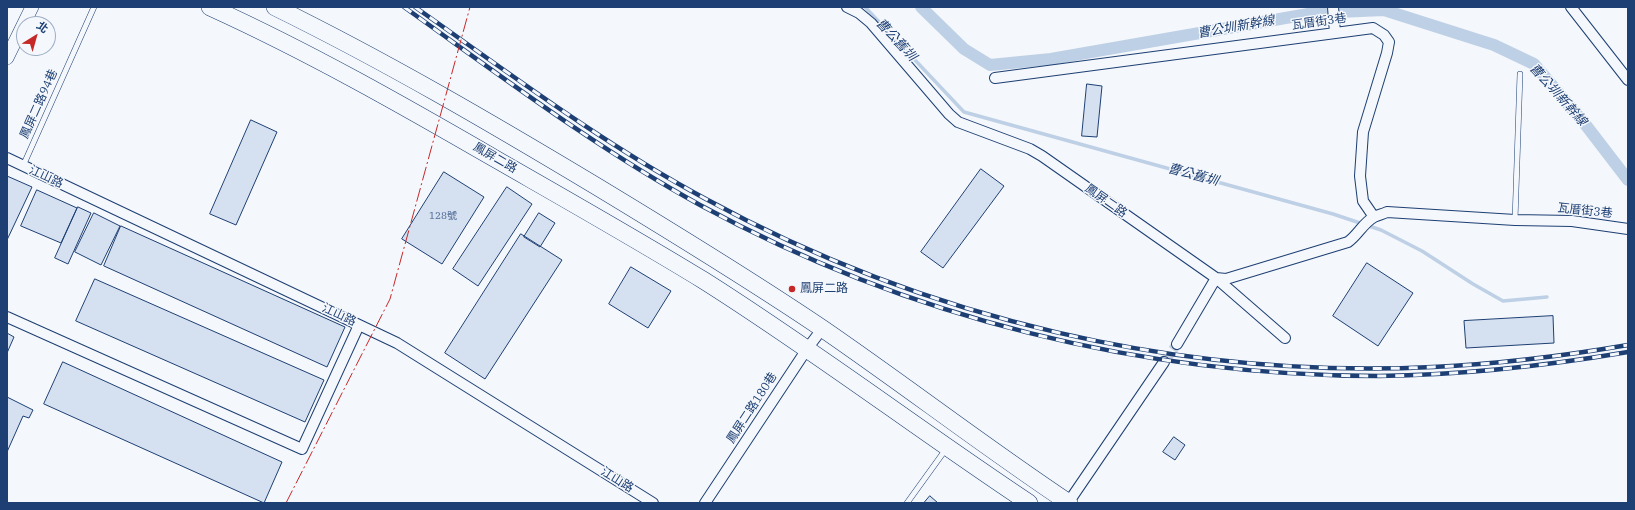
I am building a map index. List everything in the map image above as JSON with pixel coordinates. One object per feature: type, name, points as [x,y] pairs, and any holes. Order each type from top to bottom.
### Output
[{"type":"main road","name":"鳳屏二路","points":[[210,7],[312,56],[402,105],[703,280],[806,349],[947,448],[1029,503]]},
{"type":"main road","points":[[275,7],[409,77],[535,150],[710,255],[822,328],[1001,458],[1069,503]]},
{"type":"main road","points":[[520,173],[535,150]]},
{"type":"street","points":[[7,58],[32,7]]},
{"type":"street","name":"鳳屏二路","points":[[847,7],[859,13],[871,24],[949,114],[958,122],[1030,149],[1042,156],[1216,278],[1286,338]]},
{"type":"street","points":[[1333,7],[1335,29]]},
{"type":"street","points":[[1571,7],[1628,80]]},
{"type":"street","name":"瓦厝街3巷","points":[[995,78],[1335,29],[1373,28],[1384,35],[1389,42],[1386,59],[1362,132],[1360,176],[1363,201],[1371,220],[1387,212],[1515,220],[1572,221],[1628,229]]},
{"type":"street","name":"江山路","points":[[7,158],[397,343],[653,503]]},
{"type":"street","points":[[1177,344],[1216,278],[1226,279],[1348,242],[1356,237],[1371,220]]},
{"type":"street","points":[[7,317],[302,449],[359,325]]},
{"type":"street","name":"鳳屏二路180巷","points":[[705,503],[806,349],[822,328]]},
{"type":"street","points":[[1069,503],[1164,362]]},
{"type":"lane","name":"鳳屏二路94巷","points":[[22,166],[94,7]]},
{"type":"lane","points":[[1515,220],[1520,74]]},
{"type":"lane","points":[[907,503],[947,448]]},
{"type":"building","points":[[1087,84],[1102,86],[1097,137],[1082,136]]},
{"type":"building","points":[[251,120],[277,132],[236,225],[210,214]]},
{"type":"building","points":[[981,169],[1004,186],[943,268],[921,252]]},
{"type":"building","points":[[444,172],[484,197],[442,264],[402,239]]},
{"type":"building","points":[[7,176],[32,187],[7,240]]},
{"type":"building","points":[[507,187],[532,204],[478,286],[453,269]]},
{"type":"building","points":[[37,190],[77,208],[61,243],[21,226]]},
{"type":"building","points":[[78,207],[91,213],[68,264],[55,258]]},
{"type":"building","points":[[94,213],[120,226],[101,265],[75,252]]},
{"type":"building","points":[[539,213],[555,223],[540,247],[524,237]]},
{"type":"building","points":[[121,226],[345,327],[327,367],[104,266]]},
{"type":"building","points":[[521,234],[562,260],[485,379],[445,353]]},
{"type":"building","points":[[1367,263],[1413,293],[1378,346],[1333,316]]},
{"type":"building","points":[[631,267],[671,291],[648,328],[609,304]]},
{"type":"building","points":[[95,279],[324,380],[305,422],[76,321]]},
{"type":"building","points":[[1553,316],[1554,343],[1466,348],[1464,321]]},
{"type":"building","points":[[7,333],[14,337],[7,353]]},
{"type":"building","points":[[63,362],[282,462],[264,503],[44,404]]},
{"type":"building","points":[[7,397],[33,410],[29,418],[23,416],[7,452]]},
{"type":"building","points":[[1174,437],[1185,445],[1175,460],[1163,452]]},
{"type":"building","points":[[930,496],[938,503],[924,503]]},
{"type":"waterway","name":"曹公舊圳","points":[[865,7],[964,112],[1333,214],[1381,230],[1422,251],[1473,284],[1503,301],[1547,297]]},
{"type":"waterway","name":"曹公圳新幹線","points":[[921,7],[964,49],[990,65],[1051,59],[1314,13],[1384,10],[1494,45],[1534,64],[1585,124],[1628,180]]},
{"type":"tunnel","points":[[1164,362],[1177,344]]},
{"type":"railway","points":[[404,7],[586,135],[661,183],[700,205],[779,245],[861,279],[944,309],[1029,333],[1115,352],[1203,365],[1291,373],[1379,376],[1441,374],[1504,369],[1566,362],[1628,352]]},
{"type":"railway","points":[[415,7],[556,107],[666,177],[704,198],[788,240],[876,277],[965,308],[1057,332],[1150,351],[1244,363],[1338,368],[1433,367],[1507,362],[1628,345]]},
{"type":"power","points":[[286,503],[390,299],[470,7]]},
{"type":"place","name":"鳳屏二路","points":[[792,289]]}]
